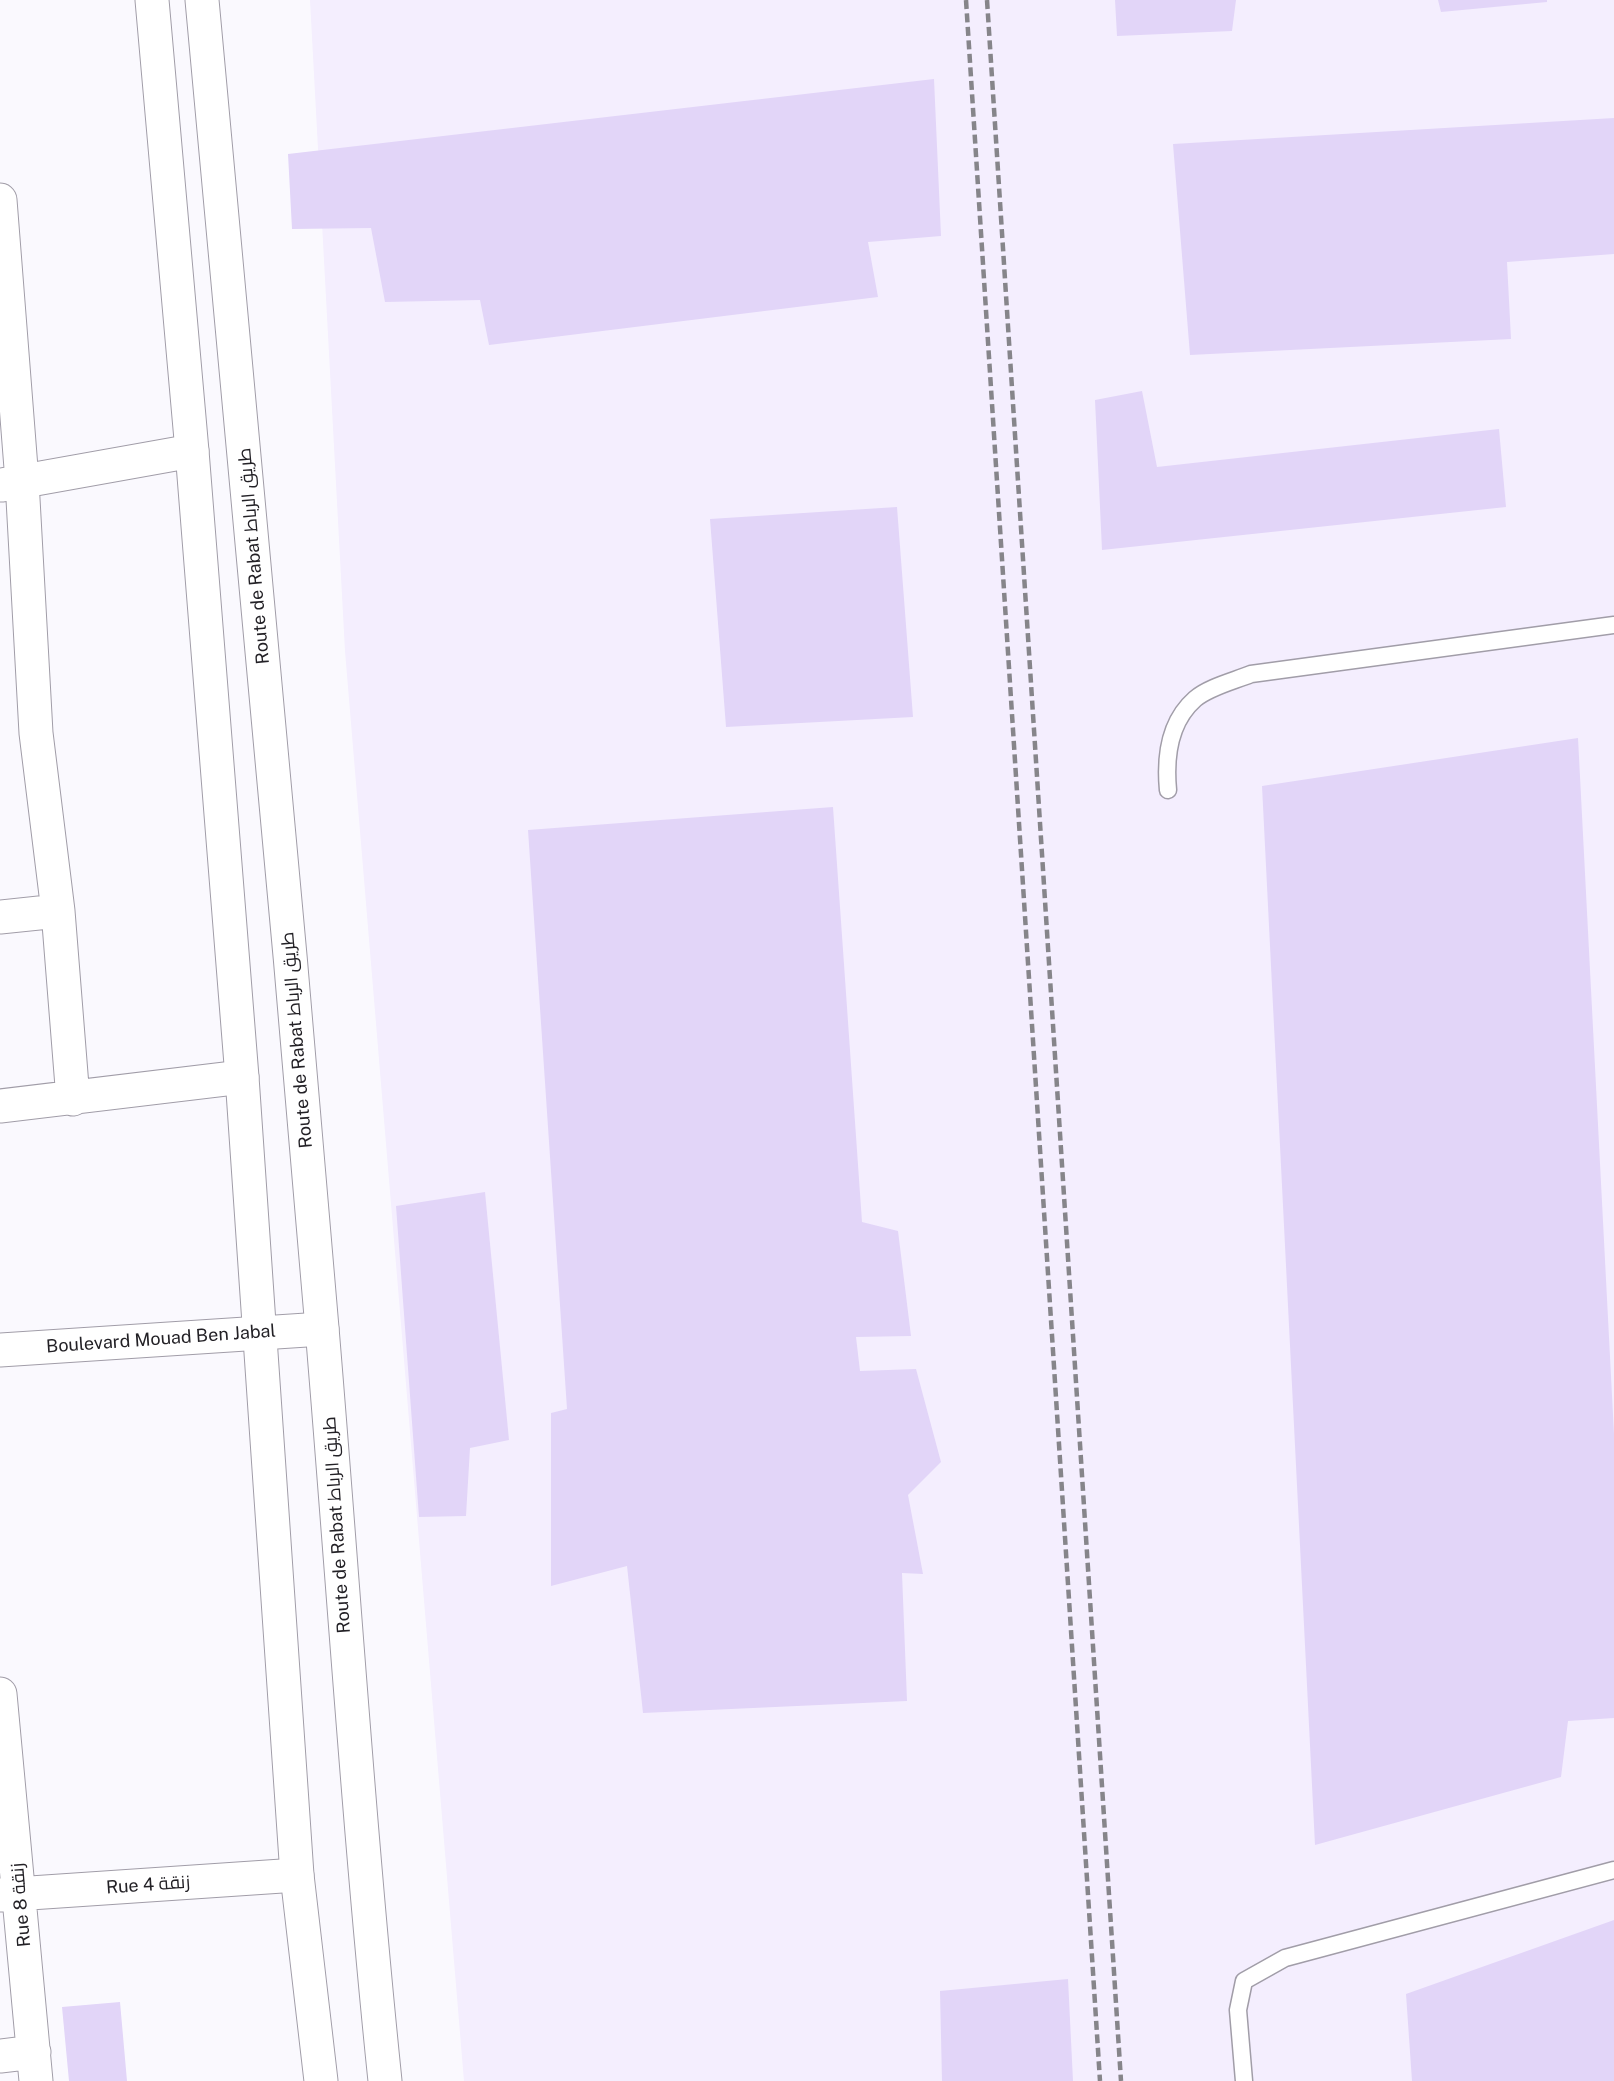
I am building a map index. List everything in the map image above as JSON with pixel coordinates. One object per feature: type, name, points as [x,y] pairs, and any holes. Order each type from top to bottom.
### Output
[{"type":"main road","points":[[152,0],[192,451],[242,1077],[297,1875],[321,2081]]},
{"type":"main road","name":"Route de Rabat طريق الرباط","points":[[202,0],[243,433],[322,1329],[364,1875],[385,2081]]},
{"type":"main road","points":[[0,200],[11,483],[36,733],[58,910],[73,1099]]},
{"type":"main road","points":[[11,483],[192,451]]},
{"type":"main road","points":[[0,917],[58,910]]},
{"type":"main road","points":[[0,1106],[242,1077]]},
{"type":"main road","name":"Boulevard Mouad Ben Jabal","points":[[0,1350],[322,1329]]},
{"type":"main road","name":"Rue 8 زنقة","points":[[0,1694],[10,1894],[35,2066]]},
{"type":"main road","name":"Rue 4 زنقة","points":[[10,1894],[297,1875]]},
{"type":"main road","points":[[0,2055],[35,2066]]},
{"type":"lane","points":[[1168,790],[1166,767],[1168,745],[1185,710],[1196,698],[1251,674],[1614,625]]},
{"type":"lane","points":[[1244,2081],[1238,2010],[1244,1981],[1285,1958],[1614,1870]]},
{"type":"shaded area","points":[[310,0],[1614,0],[1614,2081],[464,2081],[345,651]]},
{"type":"building","points":[[1115,0],[1236,0],[1232,31],[1117,36]]},
{"type":"building","points":[[1438,0],[1547,0],[1547,2],[1441,12]]},
{"type":"building","points":[[934,79],[941,236],[868,242],[878,297],[489,345],[480,300],[385,302],[371,228],[292,229],[288,154]]},
{"type":"building","points":[[1614,118],[1614,254],[1507,262],[1511,339],[1190,355],[1173,144]]},
{"type":"building","points":[[1142,391],[1157,467],[1499,429],[1506,507],[1102,550],[1095,400]]},
{"type":"building","points":[[897,507],[913,717],[726,727],[710,519]]},
{"type":"building","points":[[1578,738],[1614,1434],[1614,1718],[1568,1721],[1561,1777],[1315,1845],[1262,786]]},
{"type":"building","points":[[833,807],[862,1222],[898,1231],[911,1336],[856,1337],[860,1371],[916,1369],[941,1462],[908,1495],[923,1574],[902,1573],[907,1701],[643,1713],[627,1566],[551,1586],[551,1413],[567,1409],[528,830]]},
{"type":"building","points":[[485,1192],[509,1440],[470,1448],[466,1516],[419,1517],[396,1206]]},
{"type":"building","points":[[1614,1920],[1614,2081],[1412,2081],[1406,1994]]},
{"type":"building","points":[[1068,1979],[1073,2081],[942,2081],[940,1991]]},
{"type":"building","points":[[120,2002],[127,2081],[69,2081],[62,2007]]},
{"type":"railway","points":[[966,0],[1100,2081]]},
{"type":"railway","points":[[987,0],[1121,2081]]}]
